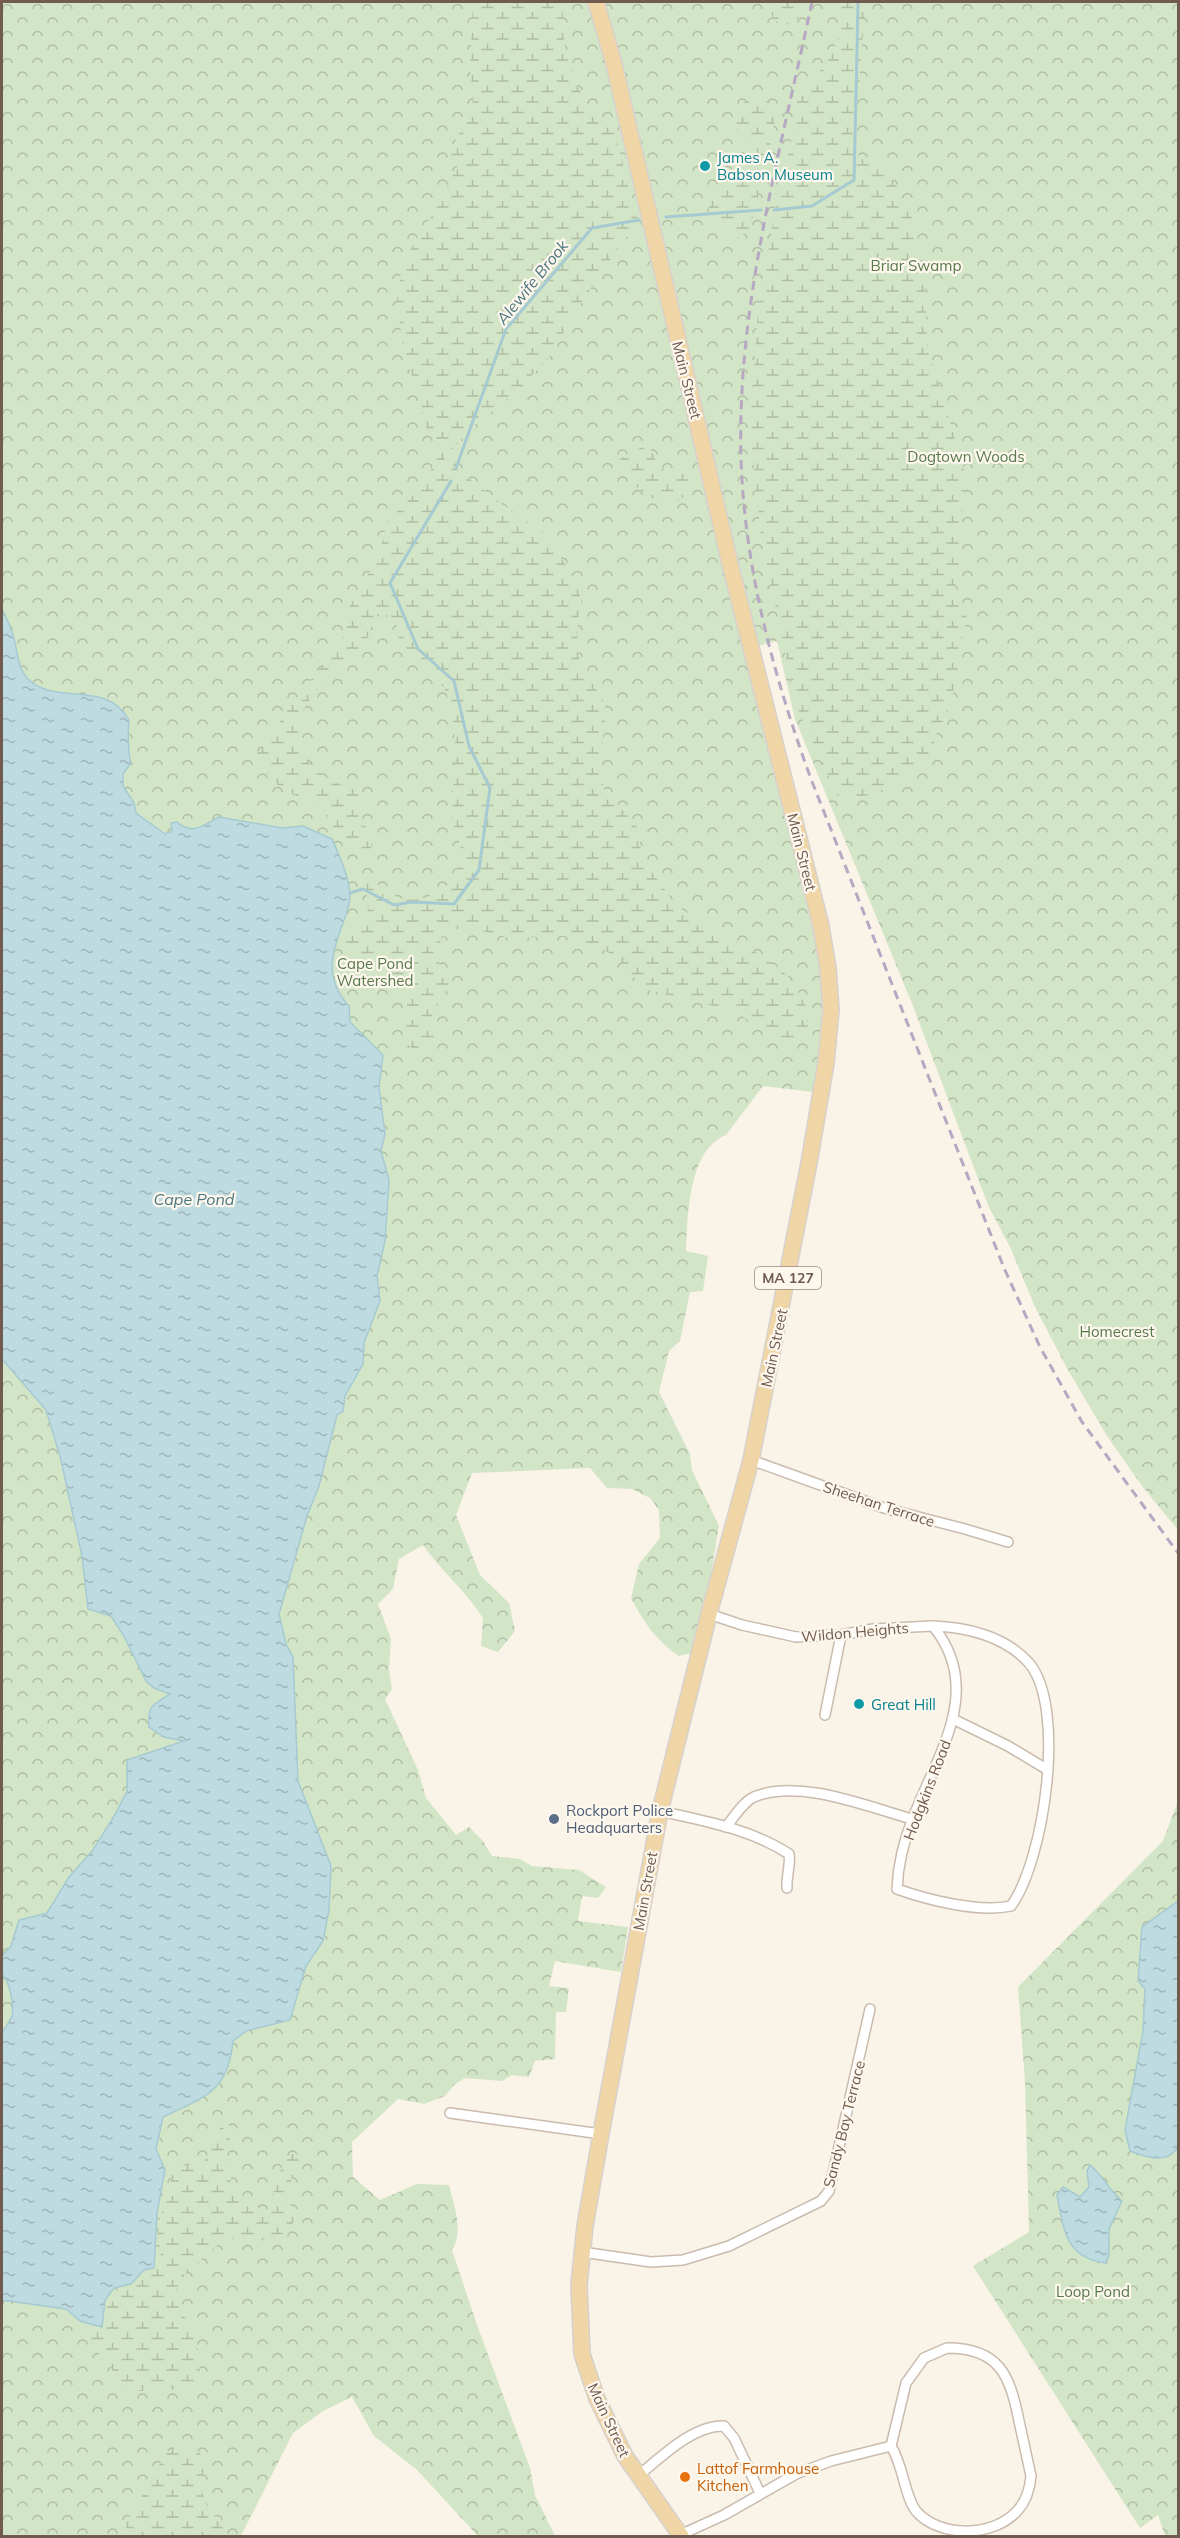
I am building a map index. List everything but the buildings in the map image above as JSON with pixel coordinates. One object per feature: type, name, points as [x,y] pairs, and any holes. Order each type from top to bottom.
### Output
[{"type":"main road","name":"Main Street","points":[[596,2],[614,64],[731,568],[820,926],[828,968],[831,1010],[826,1063],[787,1285],[751,1460],[709,1614],[660,1811],[601,2134],[582,2252],[579,2309],[582,2354],[597,2399],[625,2456],[680,2536]]},
{"type":"street","name":"Sheehan Terrace","points":[[751,1460],[884,1508],[965,1528],[1008,1542]]},
{"type":"street","name":"Wildon Heights","points":[[709,1614],[742,1625],[796,1637],[841,1635],[873,1629],[933,1626]]},
{"type":"street","name":"Hodgkins Road","points":[[933,1626],[956,1626],[977,1632],[1013,1650],[1029,1663],[1045,1697],[1048,1770],[1038,1844],[1025,1882],[1011,1906],[999,1909],[974,1906],[929,1898],[897,1889],[898,1871],[912,1819],[945,1746],[956,1708],[956,1678],[943,1638],[933,1626]]},
{"type":"street","points":[[825,1715],[841,1635]]},
{"type":"street","name":"Hodgkins Road","points":[[953,1719],[1008,1746],[1048,1770]]},
{"type":"street","points":[[726,1827],[753,1798],[775,1792],[816,1793],[912,1819]]},
{"type":"street","points":[[660,1811],[726,1827],[766,1840],[789,1854],[787,1888]]},
{"type":"street","name":"Sandy Bay Terrace","points":[[582,2252],[651,2262],[683,2260],[729,2246],[821,2202],[829,2191],[870,2009]]},
{"type":"street","points":[[450,2113],[601,2134]]},
{"type":"street","points":[[947,2348],[972,2350],[995,2362],[1013,2390],[1031,2476],[1030,2487],[1018,2510],[1003,2523],[980,2532],[959,2535],[944,2533],[931,2526],[915,2511],[900,2460],[891,2446],[906,2383],[924,2358],[947,2348]]},
{"type":"street","points":[[638,2476],[690,2437],[711,2425],[724,2426],[734,2438],[760,2493]]},
{"type":"street","points":[[680,2536],[723,2516],[796,2474],[831,2461],[891,2446]]},
{"type":"green space","points":[[2,2],[1178,2],[1178,1530],[1142,1486],[1107,1436],[1068,1370],[1035,1307],[1011,1249],[988,1205],[913,1006],[795,719],[777,641],[744,650],[819,956],[822,990],[820,1041],[813,1092],[763,1086],[726,1135],[713,1143],[704,1154],[692,1185],[686,1251],[708,1256],[703,1291],[690,1292],[680,1341],[669,1351],[659,1392],[690,1454],[692,1470],[719,1526],[708,1591],[692,1653],[679,1656],[663,1644],[645,1623],[631,1598],[639,1564],[660,1538],[659,1510],[650,1498],[632,1489],[607,1488],[590,1468],[472,1473],[456,1515],[480,1575],[509,1603],[515,1631],[498,1652],[481,1646],[483,1618],[423,1545],[399,1559],[393,1589],[378,1604],[391,1639],[389,1669],[392,1689],[385,1699],[418,1770],[426,1798],[456,1835],[469,1827],[483,1841],[492,1856],[520,1859],[532,1866],[579,1870],[606,1887],[598,1898],[582,1896],[578,1921],[628,1927],[621,1972],[555,1961],[549,1986],[569,1988],[566,2012],[556,2012],[555,2059],[535,2061],[529,2077],[512,2075],[502,2081],[465,2078],[455,2084],[445,2096],[424,2104],[398,2099],[352,2142],[353,2177],[380,2200],[417,2184],[449,2185],[458,2227],[456,2243],[452,2250],[530,2468],[535,2495],[555,2536],[478,2536],[417,2470],[374,2436],[352,2397],[323,2411],[293,2433],[241,2536],[2,2536]]},
{"type":"green space","name":"Cape Pond Watershed","points":[[473,2],[562,2],[565,52],[586,105],[615,133],[640,225],[624,239],[579,306],[548,359],[512,395],[471,428],[444,459],[542,532],[575,577],[583,607],[578,618],[577,643],[580,662],[605,704],[605,723],[599,767],[604,789],[638,828],[642,858],[675,904],[700,922],[766,958],[789,977],[805,1004],[809,1035],[799,1042],[786,1044],[734,1011],[644,989],[620,960],[600,947],[564,936],[546,935],[515,940],[468,927],[450,931],[441,940],[438,951],[439,964],[450,978],[450,983],[432,1016],[435,1041],[424,1049],[411,1047],[405,1040],[407,1003],[403,992],[336,946],[367,913],[365,884],[374,883],[397,897],[409,900],[434,894],[444,888],[457,870],[461,852],[453,822],[455,738],[445,690],[437,680],[404,654],[399,642],[398,628],[392,618],[377,614],[359,656],[321,686],[305,707],[300,723],[299,738],[303,752],[323,776],[338,784],[356,789],[360,813],[372,841],[370,852],[365,857],[357,854],[343,842],[316,803],[294,795],[277,784],[256,755],[303,689],[342,642],[347,611],[378,557],[388,521],[422,486],[432,468],[435,456],[434,442],[425,425],[422,407],[403,348],[397,301],[402,265],[434,212],[458,165],[449,153],[472,109],[470,66]]},
{"type":"green space","points":[[765,2],[802,2],[798,19],[782,27],[773,17]]},
{"type":"green space","name":"Briar Swamp","points":[[828,2],[865,2],[859,88],[852,125],[854,150],[866,163],[881,164],[894,181],[913,220],[917,266],[925,285],[927,345],[966,476],[960,532],[962,560],[955,586],[967,618],[958,657],[952,703],[936,735],[930,759],[887,787],[862,797],[850,798],[838,797],[799,712],[761,536],[750,427],[758,311],[777,200],[799,110],[795,93],[813,79],[826,63],[836,45],[842,23]]},
{"type":"green space","points":[[766,97],[775,120],[750,229],[739,238],[720,228],[712,219],[708,198],[737,176],[750,162],[751,148],[739,133],[734,110],[748,99]]},
{"type":"green space","points":[[643,447],[650,448],[657,463],[667,473],[685,473],[692,483],[681,499],[662,502],[652,498],[635,485],[622,468],[619,460]]},
{"type":"green space","name":"Loop Pond","points":[[1178,1801],[1178,2536],[1165,2536],[1158,2515],[1140,2528],[973,2266],[1029,2232],[1025,2081],[1018,1987],[1163,1841]]},
{"type":"green space","points":[[225,2123],[232,2128],[226,2157],[232,2172],[230,2186],[241,2198],[254,2201],[260,2211],[265,2214],[268,2213],[283,2166],[293,2153],[296,2153],[299,2164],[286,2195],[287,2203],[298,2210],[300,2215],[284,2233],[266,2241],[245,2238],[223,2240],[181,2278],[174,2296],[183,2315],[196,2331],[201,2384],[187,2390],[140,2391],[127,2388],[115,2378],[110,2364],[100,2357],[86,2333],[94,2317],[162,2261],[157,2229],[174,2168],[204,2162],[212,2137]]},
{"type":"green space","points":[[179,2446],[196,2449],[206,2461],[202,2479],[203,2497],[221,2525],[225,2536],[126,2536],[126,2522],[166,2452]]},
{"type":"water","name":"Cape Pond","points":[[2,609],[12,631],[20,664],[27,678],[51,691],[107,700],[119,707],[129,720],[131,763],[123,774],[123,786],[134,803],[136,813],[165,834],[172,831],[171,823],[177,822],[193,829],[219,817],[282,828],[303,826],[332,839],[345,872],[350,896],[333,954],[333,975],[341,996],[349,1006],[350,1022],[383,1055],[379,1087],[385,1134],[381,1151],[389,1180],[385,1241],[377,1276],[380,1301],[364,1343],[363,1364],[345,1396],[343,1411],[337,1415],[319,1486],[307,1516],[279,1614],[286,1644],[293,1657],[298,1781],[331,1866],[329,1910],[323,1941],[306,1966],[290,2020],[246,2031],[233,2041],[226,2072],[212,2091],[163,2117],[156,2149],[165,2170],[157,2213],[154,2268],[144,2270],[131,2284],[114,2288],[105,2300],[102,2327],[80,2321],[66,2309],[2,2300],[2,2033],[12,2016],[12,2000],[2,1974],[2,1956],[11,1946],[19,1920],[47,1913],[69,1877],[93,1850],[127,1791],[127,1760],[184,1741],[164,1737],[149,1727],[149,1714],[153,1706],[170,1694],[154,1688],[146,1681],[124,1636],[111,1616],[88,1609],[82,1556],[60,1456],[46,1410],[2,1359]]},
{"type":"water","points":[[1178,1901],[1178,2147],[1168,2156],[1156,2158],[1130,2151],[1125,2130],[1143,2031],[1145,1989],[1138,1981],[1142,1927]]},
{"type":"water","points":[[1090,2165],[1122,2201],[1109,2229],[1109,2255],[1106,2263],[1092,2260],[1074,2249],[1065,2231],[1057,2195],[1063,2187],[1080,2197],[1089,2187],[1087,2171]]},
{"type":"waterway","name":"Alewife Brook","points":[[857,51],[858,2]]},
{"type":"waterway","name":"Alewife Brook","points":[[774,210],[812,206],[854,180],[857,53]]},
{"type":"waterway","name":"Alewife Brook","points":[[666,217],[761,210]]},
{"type":"waterway","name":"Alewife Brook","points":[[456,468],[506,329],[592,228],[639,220]]},
{"type":"waterway","name":"Alewife Brook","points":[[350,893],[363,889],[394,905],[412,902],[454,904],[479,870],[490,788],[469,746],[454,681],[418,649],[390,583],[451,481]]},
{"type":"railway","points":[[812,2],[757,260],[744,365],[741,416],[744,509],[750,555],[769,646],[811,779],[1004,1268],[1040,1347],[1082,1422],[1178,1553]]},
{"type":"place","name":"James A. Babson Museum","points":[[705,166]]},
{"type":"place","name":"Great Hill","points":[[859,1704]]},
{"type":"place","name":"Rockport Police Headquarters","points":[[554,1819]]},
{"type":"place","name":"Lattof Farmhouse Kitchen","points":[[685,2477]]},
{"type":"park label","name":"Dogtown Woods","points":[[966,456]]},
{"type":"park label","name":"Homecrest","points":[[1117,1331]]}]
